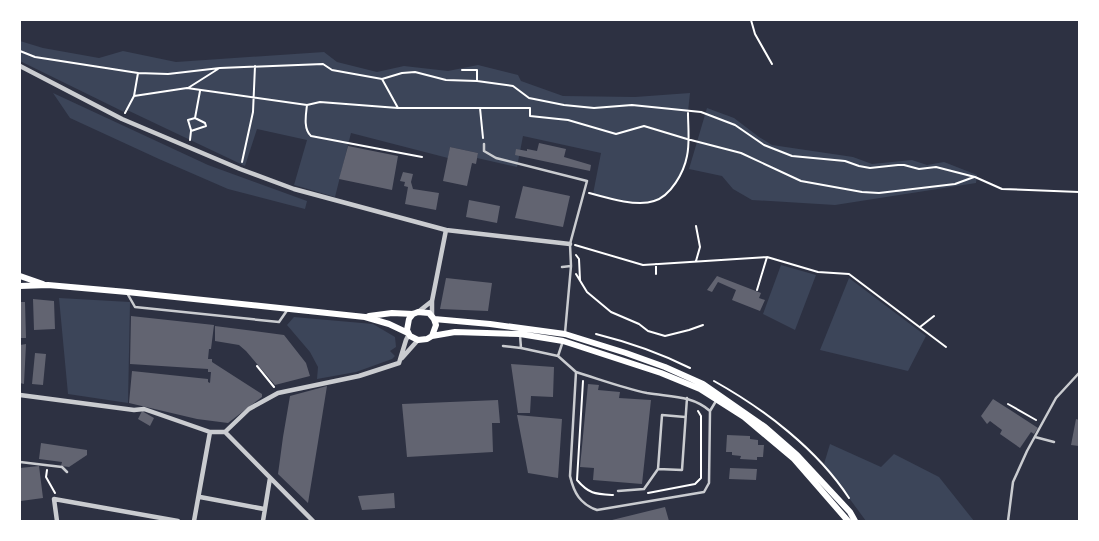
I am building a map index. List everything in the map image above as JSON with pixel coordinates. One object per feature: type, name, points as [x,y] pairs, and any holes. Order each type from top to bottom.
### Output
[{"type":"main road","points":[[20,276],[48,285]]},
{"type":"main road","points":[[20,286],[48,285],[126,292],[365,317],[389,324],[418,340],[455,332],[520,334],[563,341],[661,373],[700,389],[750,421],[794,459],[848,521]]},
{"type":"main road","points":[[409,334],[407,324],[409,318],[416,313]]},
{"type":"main road","points":[[365,317],[428,313],[433,317],[436,325],[432,336]]},
{"type":"main road","points":[[433,317],[565,334],[665,367],[703,384],[765,427],[797,455],[850,512],[855,521]]},
{"type":"street","points":[[20,66],[122,119],[190,149],[294,189],[446,230],[570,244]]},
{"type":"street","points":[[433,317],[432,301],[446,230]]},
{"type":"street","points":[[416,313],[432,301]]},
{"type":"street","points":[[400,361],[409,334]]},
{"type":"street","points":[[20,395],[134,410],[144,409],[210,432],[225,432],[249,409],[278,393],[359,376],[400,361],[418,340]]},
{"type":"street","points":[[194,521],[200,497],[210,432]]},
{"type":"street","points":[[225,432],[313,521]]},
{"type":"street","points":[[262,521],[270,478]]},
{"type":"street","points":[[200,497],[264,509]]},
{"type":"street","points":[[57,521],[54,499],[178,521]]},
{"type":"lane","points":[[484,144],[484,151],[496,158],[587,181],[570,244],[572,266],[565,334]]},
{"type":"lane","points":[[562,267],[572,266]]},
{"type":"lane","points":[[126,292],[135,307],[279,322],[289,308]]},
{"type":"lane","points":[[520,334],[521,348]]},
{"type":"lane","points":[[558,356],[563,341]]},
{"type":"lane","points":[[502,346],[558,356],[576,372],[646,392],[687,398],[701,403],[710,411]]},
{"type":"lane","points":[[576,372],[570,476],[572,488],[578,498],[587,507],[597,510],[704,492],[709,483],[710,411],[717,400]]},
{"type":"lane","points":[[1008,521],[1013,482],[1056,398],[1079,373]]},
{"type":"lane","points":[[658,469],[682,470],[687,398]]},
{"type":"lane","points":[[618,491],[644,490],[658,469],[662,415],[685,416]]},
{"type":"lane","points":[[1035,437],[1054,442]]},
{"type":"lane","points":[[20,462],[62,468],[67,472]]},
{"type":"path","points":[[751,20],[755,34],[772,64]]},
{"type":"path","points":[[20,51],[35,57],[138,72],[168,74],[220,68],[323,64],[332,70],[382,79],[410,72],[430,74],[446,80],[477,80],[513,86],[529,98],[564,105],[594,108],[632,105],[701,112],[735,125],[764,145],[792,156],[845,161],[870,168],[898,165],[919,169],[936,167],[975,177],[1002,189],[1079,192]]},
{"type":"path","points":[[240,169],[253,112],[255,66]]},
{"type":"path","points":[[187,88],[220,68]]},
{"type":"path","points":[[462,70],[477,70],[477,80]]},
{"type":"path","points":[[122,119],[134,96],[138,72]]},
{"type":"path","points":[[382,79],[398,108]]},
{"type":"path","points":[[134,96],[187,88],[307,105],[320,102],[398,108],[530,108],[530,116],[568,120],[616,134],[644,126],[741,153],[801,181],[862,192],[879,193],[946,185],[975,177]]},
{"type":"path","points":[[195,118],[200,91]]},
{"type":"path","points":[[307,105],[305,116],[307,132],[311,136],[422,157]]},
{"type":"path","points":[[480,108],[484,144]]},
{"type":"path","points":[[584,192],[637,203],[656,201],[670,190],[682,174],[688,154],[688,112]]},
{"type":"path","points":[[191,131],[206,126],[195,118]]},
{"type":"path","points":[[190,149],[191,131],[188,121],[195,118]]},
{"type":"path","points":[[696,226],[700,246],[696,261]]},
{"type":"path","points":[[570,244],[642,265],[767,257],[818,272],[848,274],[946,347]]},
{"type":"path","points":[[757,290],[767,257]]},
{"type":"path","points":[[656,264],[656,274]]},
{"type":"path","points":[[572,266],[587,292],[611,312],[639,324],[648,331],[665,336],[703,325]]},
{"type":"path","points":[[920,327],[934,316]]},
{"type":"path","points":[[257,366],[278,393]]},
{"type":"path","points":[[583,381],[577,480],[585,490],[596,494],[620,495]]},
{"type":"path","points":[[646,494],[695,484],[701,478],[702,416],[698,410],[701,403]]},
{"type":"path","points":[[1008,404],[1042,423]]},
{"type":"path","points":[[47,465],[46,477],[60,500]]},
{"type":"shaded area","points":[[20,41],[43,48],[99,58],[123,51],[176,62],[324,52],[337,62],[377,72],[404,66],[448,71],[478,65],[518,75],[521,81],[563,96],[635,97],[690,93],[688,154],[682,174],[671,190],[655,201],[637,203],[593,194],[601,153],[523,136],[517,167],[477,158],[478,153],[450,147],[448,158],[351,133],[335,197],[294,185],[307,140],[257,129],[245,166],[125,109],[124,112],[20,61]]},
{"type":"shaded area","points":[[53,93],[208,165],[307,201],[305,209],[228,189],[159,159],[70,118]]},
{"type":"shaded area","points":[[707,108],[734,118],[772,145],[853,157],[872,164],[912,160],[927,165],[944,162],[977,175],[976,183],[835,205],[752,200],[733,189],[722,176],[689,169]]},
{"type":"shaded area","points":[[781,265],[816,275],[795,330],[763,314]]},
{"type":"shaded area","points":[[849,278],[926,336],[908,371],[820,350]]},
{"type":"shaded area","points":[[59,298],[130,302],[128,403],[68,394]]},
{"type":"shaded area","points":[[294,317],[373,324],[395,337],[396,347],[390,351],[395,356],[392,359],[356,372],[317,379],[318,367],[310,352],[287,325]]},
{"type":"shaded area","points":[[830,444],[881,467],[894,454],[939,477],[974,521],[866,521],[824,464]]},
{"type":"building","points":[[539,143],[566,149],[564,157],[591,165],[590,171],[515,155],[516,149],[537,151]]},
{"type":"building","points":[[348,146],[398,156],[392,190],[339,179]]},
{"type":"building","points":[[450,147],[478,153],[476,164],[472,163],[467,186],[443,181]]},
{"type":"building","points":[[403,172],[413,174],[411,182],[413,189],[439,193],[436,210],[405,204],[408,187],[404,186],[405,182],[400,181]]},
{"type":"building","points":[[523,186],[570,196],[563,227],[515,218]]},
{"type":"building","points":[[469,200],[500,206],[497,223],[466,217]]},
{"type":"building","points":[[717,276],[761,293],[759,298],[765,300],[760,311],[732,300],[736,290],[718,282],[712,292],[707,290]]},
{"type":"building","points":[[446,278],[492,283],[488,311],[440,309]]},
{"type":"building","points":[[33,299],[54,301],[55,329],[34,330]]},
{"type":"building","points":[[20,302],[25,302],[26,338],[20,338]]},
{"type":"building","points":[[131,316],[214,325],[208,359],[212,359],[212,362],[262,394],[262,397],[228,423],[197,419],[129,403],[132,371],[208,379],[210,383],[211,372],[208,372],[208,369],[130,364]]},
{"type":"building","points":[[215,326],[284,335],[306,363],[310,376],[275,385],[239,345],[215,341]]},
{"type":"building","points":[[26,344],[24,384],[20,383],[20,345]]},
{"type":"building","points":[[35,353],[46,354],[43,385],[32,384]]},
{"type":"building","points":[[511,364],[554,367],[553,397],[531,396],[530,413],[518,413]]},
{"type":"building","points":[[588,384],[599,385],[598,390],[620,392],[619,398],[651,400],[642,484],[593,480],[594,468],[580,467]]},
{"type":"building","points":[[327,386],[308,503],[278,474],[283,437],[290,396]]},
{"type":"building","points":[[993,399],[1038,428],[1034,434],[1031,432],[1020,448],[1000,434],[1002,430],[990,421],[987,424],[981,416]]},
{"type":"building","points":[[498,400],[500,423],[492,423],[493,452],[407,457],[402,404]]},
{"type":"building","points":[[142,411],[154,418],[150,426],[138,419]]},
{"type":"building","points":[[517,415],[562,419],[558,478],[528,473]]},
{"type":"building","points":[[1076,419],[1079,420],[1079,446],[1071,445]]},
{"type":"building","points":[[727,435],[750,436],[750,439],[758,440],[758,445],[764,445],[763,457],[757,457],[757,460],[740,459],[741,456],[732,455],[732,452],[726,452]]},
{"type":"building","points":[[41,443],[87,450],[87,455],[69,467],[61,466],[62,462],[39,459]]},
{"type":"building","points":[[39,466],[43,498],[21,501],[20,468]]},
{"type":"building","points":[[730,468],[757,469],[756,480],[729,479]]},
{"type":"building","points":[[394,493],[395,508],[362,510],[358,496]]},
{"type":"building","points":[[665,507],[669,521],[612,521],[612,520]]}]
